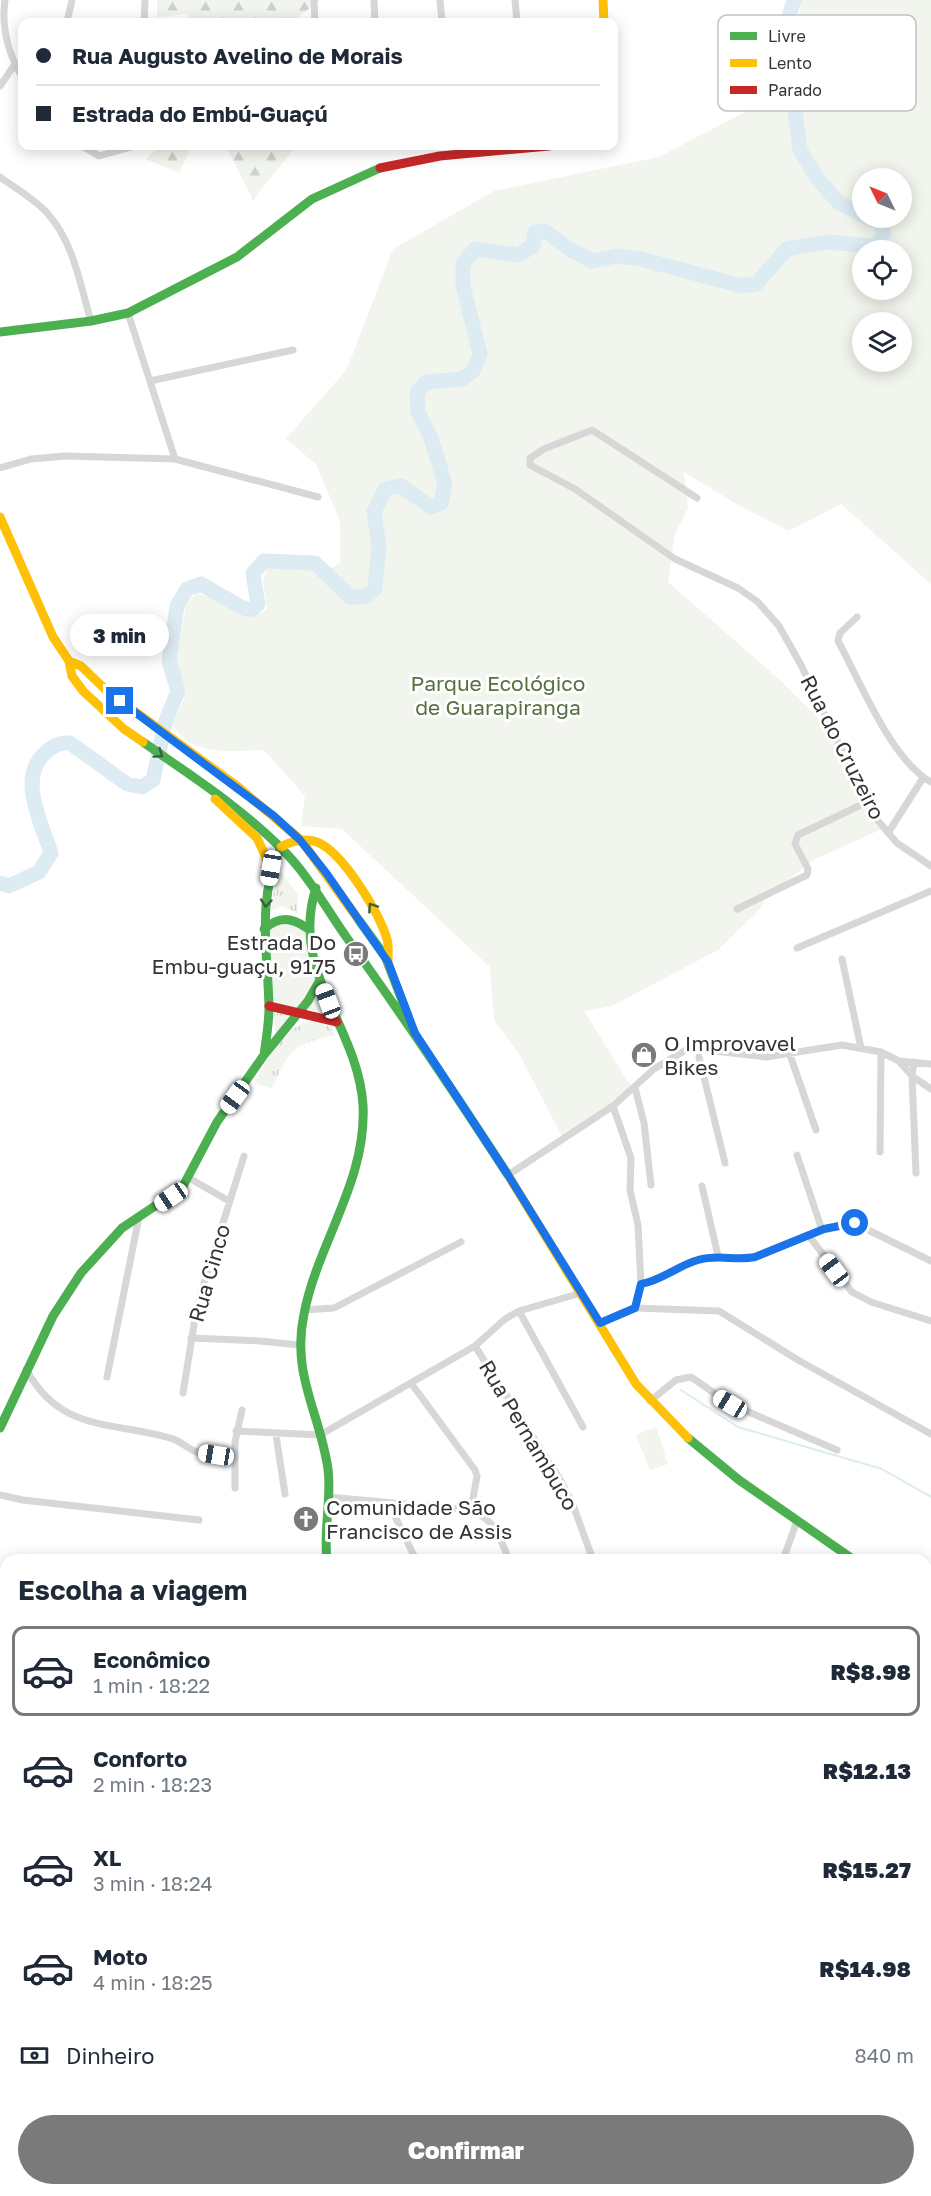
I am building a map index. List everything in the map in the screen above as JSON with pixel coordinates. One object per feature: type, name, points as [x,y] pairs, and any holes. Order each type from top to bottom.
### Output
[{"type":"main road","points":[[603,0],[604,18]]},
{"type":"main road","points":[[0,332],[91,321],[128,313],[237,257],[312,199],[381,168],[440,156],[505,150]]},
{"type":"main road","points":[[0,517],[53,637],[69,661],[72,676],[83,691],[123,729],[232,805],[281,847],[316,888],[333,918],[415,1033],[508,1175],[636,1384],[676,1429],[718,1464],[845,1554]]},
{"type":"main road","points":[[69,661],[81,666],[134,711],[205,762],[300,840],[327,874],[388,962],[415,1033]]},
{"type":"main road","points":[[204,785],[257,838],[267,854],[271,868]]},
{"type":"main road","points":[[264,1055],[269,1006],[264,929],[271,868],[281,847],[300,840],[322,844],[353,879],[378,916],[387,939],[388,962]]},
{"type":"main road","points":[[326,1554],[328,1473],[320,1435],[301,1378],[300,1345],[304,1310],[353,1174],[363,1130],[361,1082],[320,980],[307,928],[306,913],[316,888],[327,874]]},
{"type":"main road","points":[[264,929],[284,916],[294,919],[307,928]]},
{"type":"main road","points":[[0,1428],[53,1316],[81,1273],[122,1228],[171,1197],[189,1178],[217,1122],[264,1055],[300,1012],[320,980]]},
{"type":"main road","points":[[269,1006],[337,1022]]},
{"type":"street","points":[[5,0],[4,32],[18,70]]},
{"type":"street","points":[[68,18],[72,0]]},
{"type":"street","points":[[144,18],[146,0]]},
{"type":"street","points":[[314,0],[315,18]]},
{"type":"street","points":[[374,0],[375,18]]},
{"type":"street","points":[[440,0],[442,18]]},
{"type":"street","points":[[515,0],[517,18]]},
{"type":"street","points":[[0,86],[15,64]]},
{"type":"street","points":[[89,150],[99,156],[121,150]]},
{"type":"street","points":[[0,177],[39,206],[58,227],[67,243],[91,321]]},
{"type":"street","points":[[128,313],[175,459]]},
{"type":"street","points":[[150,381],[292,350]]},
{"type":"street","name":"Rua do Cruzeiro","points":[[697,498],[592,430],[544,449],[530,458],[530,465],[575,489],[675,559],[738,588],[758,602],[779,626],[867,802],[888,833],[931,866]]},
{"type":"street","points":[[0,468],[31,459],[65,456],[175,459],[318,497]]},
{"type":"street","points":[[857,617],[840,633],[838,641],[892,741],[923,778],[931,782]]},
{"type":"street","points":[[888,833],[923,778]]},
{"type":"street","points":[[737,909],[805,877],[808,869],[795,844],[798,835],[867,802]]},
{"type":"street","points":[[797,948],[931,891]]},
{"type":"street","points":[[842,959],[861,1048]]},
{"type":"street","points":[[508,1175],[614,1106],[666,1060],[678,1053],[766,1057],[842,1045],[881,1052],[899,1061],[931,1064]]},
{"type":"street","points":[[789,1052],[816,1130]]},
{"type":"street","points":[[880,1152],[881,1052]]},
{"type":"street","points":[[697,1053],[725,1163]]},
{"type":"street","points":[[899,1061],[912,1077],[931,1089]]},
{"type":"street","points":[[914,1062],[912,1077],[916,1173]]},
{"type":"street","points":[[635,1088],[644,1123],[651,1185]]},
{"type":"street","points":[[614,1106],[631,1158],[630,1190],[638,1225],[641,1284],[635,1308]]},
{"type":"street","points":[[797,1155],[822,1230]]},
{"type":"street","name":"Rua Cinco","points":[[183,1393],[197,1306],[244,1156]]},
{"type":"street","points":[[189,1178],[229,1201]]},
{"type":"street","points":[[702,1186],[718,1256]]},
{"type":"street","points":[[107,1377],[139,1217]]},
{"type":"street","points":[[641,1284],[692,1262],[718,1256],[744,1260],[822,1230],[855,1223],[931,1261]]},
{"type":"street","points":[[809,1236],[852,1292],[871,1302],[931,1321]]},
{"type":"street","points":[[304,1310],[334,1308],[461,1242]]},
{"type":"street","points":[[236,1431],[320,1435],[475,1346],[505,1319],[519,1311],[582,1293]]},
{"type":"street","points":[[600,1323],[635,1308],[719,1311],[818,1371],[931,1434]]},
{"type":"street","points":[[519,1311],[583,1427]]},
{"type":"street","points":[[191,1338],[300,1345]]},
{"type":"street","name":"Rua Pernambuco","points":[[475,1346],[561,1481],[573,1505],[591,1554]]},
{"type":"street","points":[[26,1369],[37,1389],[61,1411],[104,1425],[171,1438],[196,1452],[235,1458]]},
{"type":"street","points":[[650,1401],[684,1377],[691,1377],[730,1404],[837,1450]]},
{"type":"street","points":[[411,1383],[475,1470],[477,1476],[471,1510]]},
{"type":"street","points":[[235,1488],[236,1431],[242,1410]]},
{"type":"street","points":[[276,1434],[285,1494]]},
{"type":"street","points":[[0,1495],[23,1500],[199,1520]]},
{"type":"street","points":[[328,1497],[471,1510],[486,1516],[494,1525],[506,1554]]},
{"type":"street","points":[[389,1504],[413,1554]]},
{"type":"street","points":[[786,1554],[797,1521]]},
{"type":"green space","points":[[157,0],[321,0],[296,18],[190,18],[187,14],[157,17]]},
{"type":"green space","name":"Parque Ecológico de Guarapiranga","points":[[801,0],[931,0],[931,584],[841,504],[789,531],[738,505],[684,472],[688,508],[675,534],[668,582],[781,681],[829,729],[882,829],[813,860],[765,899],[760,909],[718,950],[612,1006],[584,1011],[632,1088],[613,1106],[562,1136],[519,1054],[494,1020],[490,967],[342,829],[301,826],[305,796],[264,750],[225,751],[200,747],[180,735],[172,724],[185,698],[176,661],[186,606],[196,593],[239,612],[257,614],[267,610],[263,580],[267,569],[299,566],[323,573],[340,563],[340,521],[316,464],[286,439],[347,369],[393,249],[494,191],[659,157],[747,111],[916,111],[916,15],[799,15]]},
{"type":"green space","points":[[155,150],[190,150],[179,173],[146,159]]},
{"type":"green space","points":[[228,150],[293,150],[253,200]]},
{"type":"green space","points":[[277,867],[298,894],[297,913],[282,906],[271,911]]},
{"type":"green space","points":[[284,917],[306,930],[319,978],[299,1012],[269,1006],[265,932]]},
{"type":"green space","points":[[320,991],[328,1013],[307,1009]]},
{"type":"green space","points":[[274,1013],[292,1015],[276,1037]]},
{"type":"green space","points":[[316,1019],[330,1026],[335,1035],[301,1045],[294,1050],[272,1088],[254,1083],[286,1035],[305,1022]]},
{"type":"green space","points":[[656,1427],[668,1464],[650,1470],[636,1435]]},
{"type":"waterway","points":[[789,15],[794,0]]},
{"type":"waterway","points":[[795,111],[800,150],[817,178],[838,202],[852,210]]},
{"type":"waterway","points":[[0,883],[9,886],[39,872],[51,853],[38,815],[32,788],[37,763],[51,748],[70,743],[127,784],[142,787],[153,780],[165,723],[178,691],[169,661],[177,606],[187,589],[201,584],[241,607],[251,610],[258,604],[253,573],[264,561],[315,563],[350,597],[365,597],[375,589],[379,546],[374,512],[385,489],[401,486],[431,507],[441,503],[445,484],[431,438],[418,412],[417,392],[426,382],[462,379],[473,371],[480,354],[463,286],[463,264],[475,249],[518,255],[533,246],[535,232],[545,231],[571,250],[592,261],[616,256],[641,259],[742,286],[756,284],[787,249],[828,242],[873,246],[880,241],[884,233],[882,228]]},
{"type":"waterway","points":[[681,1390],[738,1427],[882,1469],[931,1497]]},
{"type":"traffic: fast","points":[[0,332],[91,321],[128,313],[237,257],[312,199],[380,168]]},
{"type":"traffic: fast","points":[[143,742],[248,818],[290,857],[316,891],[508,1175]]},
{"type":"traffic: fast","points":[[264,1055],[269,1008],[266,906],[273,867],[281,847]]},
{"type":"traffic: fast","points":[[316,888],[310,918],[311,946],[318,972],[350,1049],[363,1105],[362,1133],[357,1160],[350,1186],[311,1287],[301,1336],[304,1375],[328,1469],[326,1554]]},
{"type":"traffic: fast","points":[[358,919],[385,956],[408,1016]]},
{"type":"traffic: fast","points":[[264,929],[280,920],[290,920],[307,928]]},
{"type":"traffic: fast","points":[[0,1428],[53,1316],[81,1273],[122,1228],[182,1188],[217,1122],[264,1055],[308,1001],[320,980]]},
{"type":"traffic: fast","points":[[688,1438],[739,1480],[845,1554]]},
{"type":"traffic: slow","points":[[603,0],[604,18]]},
{"type":"traffic: slow","points":[[0,517],[53,637],[69,661],[72,676],[83,691],[124,729],[143,742]]},
{"type":"traffic: slow","points":[[69,661],[81,666],[107,691],[237,786],[301,840],[358,919]]},
{"type":"traffic: slow","points":[[215,799],[257,838],[271,868]]},
{"type":"traffic: slow","points":[[281,847],[308,840],[317,842],[338,858],[359,885],[383,928],[387,939],[388,962]]},
{"type":"traffic: slow","points":[[508,1175],[636,1384],[688,1438]]},
{"type":"traffic: jam","points":[[380,168],[440,156],[505,150]]},
{"type":"traffic: jam","points":[[269,1006],[337,1022]]},
{"type":"place","name":"Estrada Do Embu-guaçu, 9175","points":[[356,954]]},
{"type":"place","name":"O Improvavel Bikes","points":[[644,1055]]},
{"type":"place","name":"Comunidade São Francisco de Assis","points":[[306,1519]]},
{"type":"route","points":[[120,701],[205,762],[274,816],[300,840],[327,874],[388,962],[390,973],[415,1033],[508,1175],[600,1323],[635,1308],[641,1284],[678,1267],[718,1256],[744,1260],[770,1252],[824,1229],[855,1223]]}]
